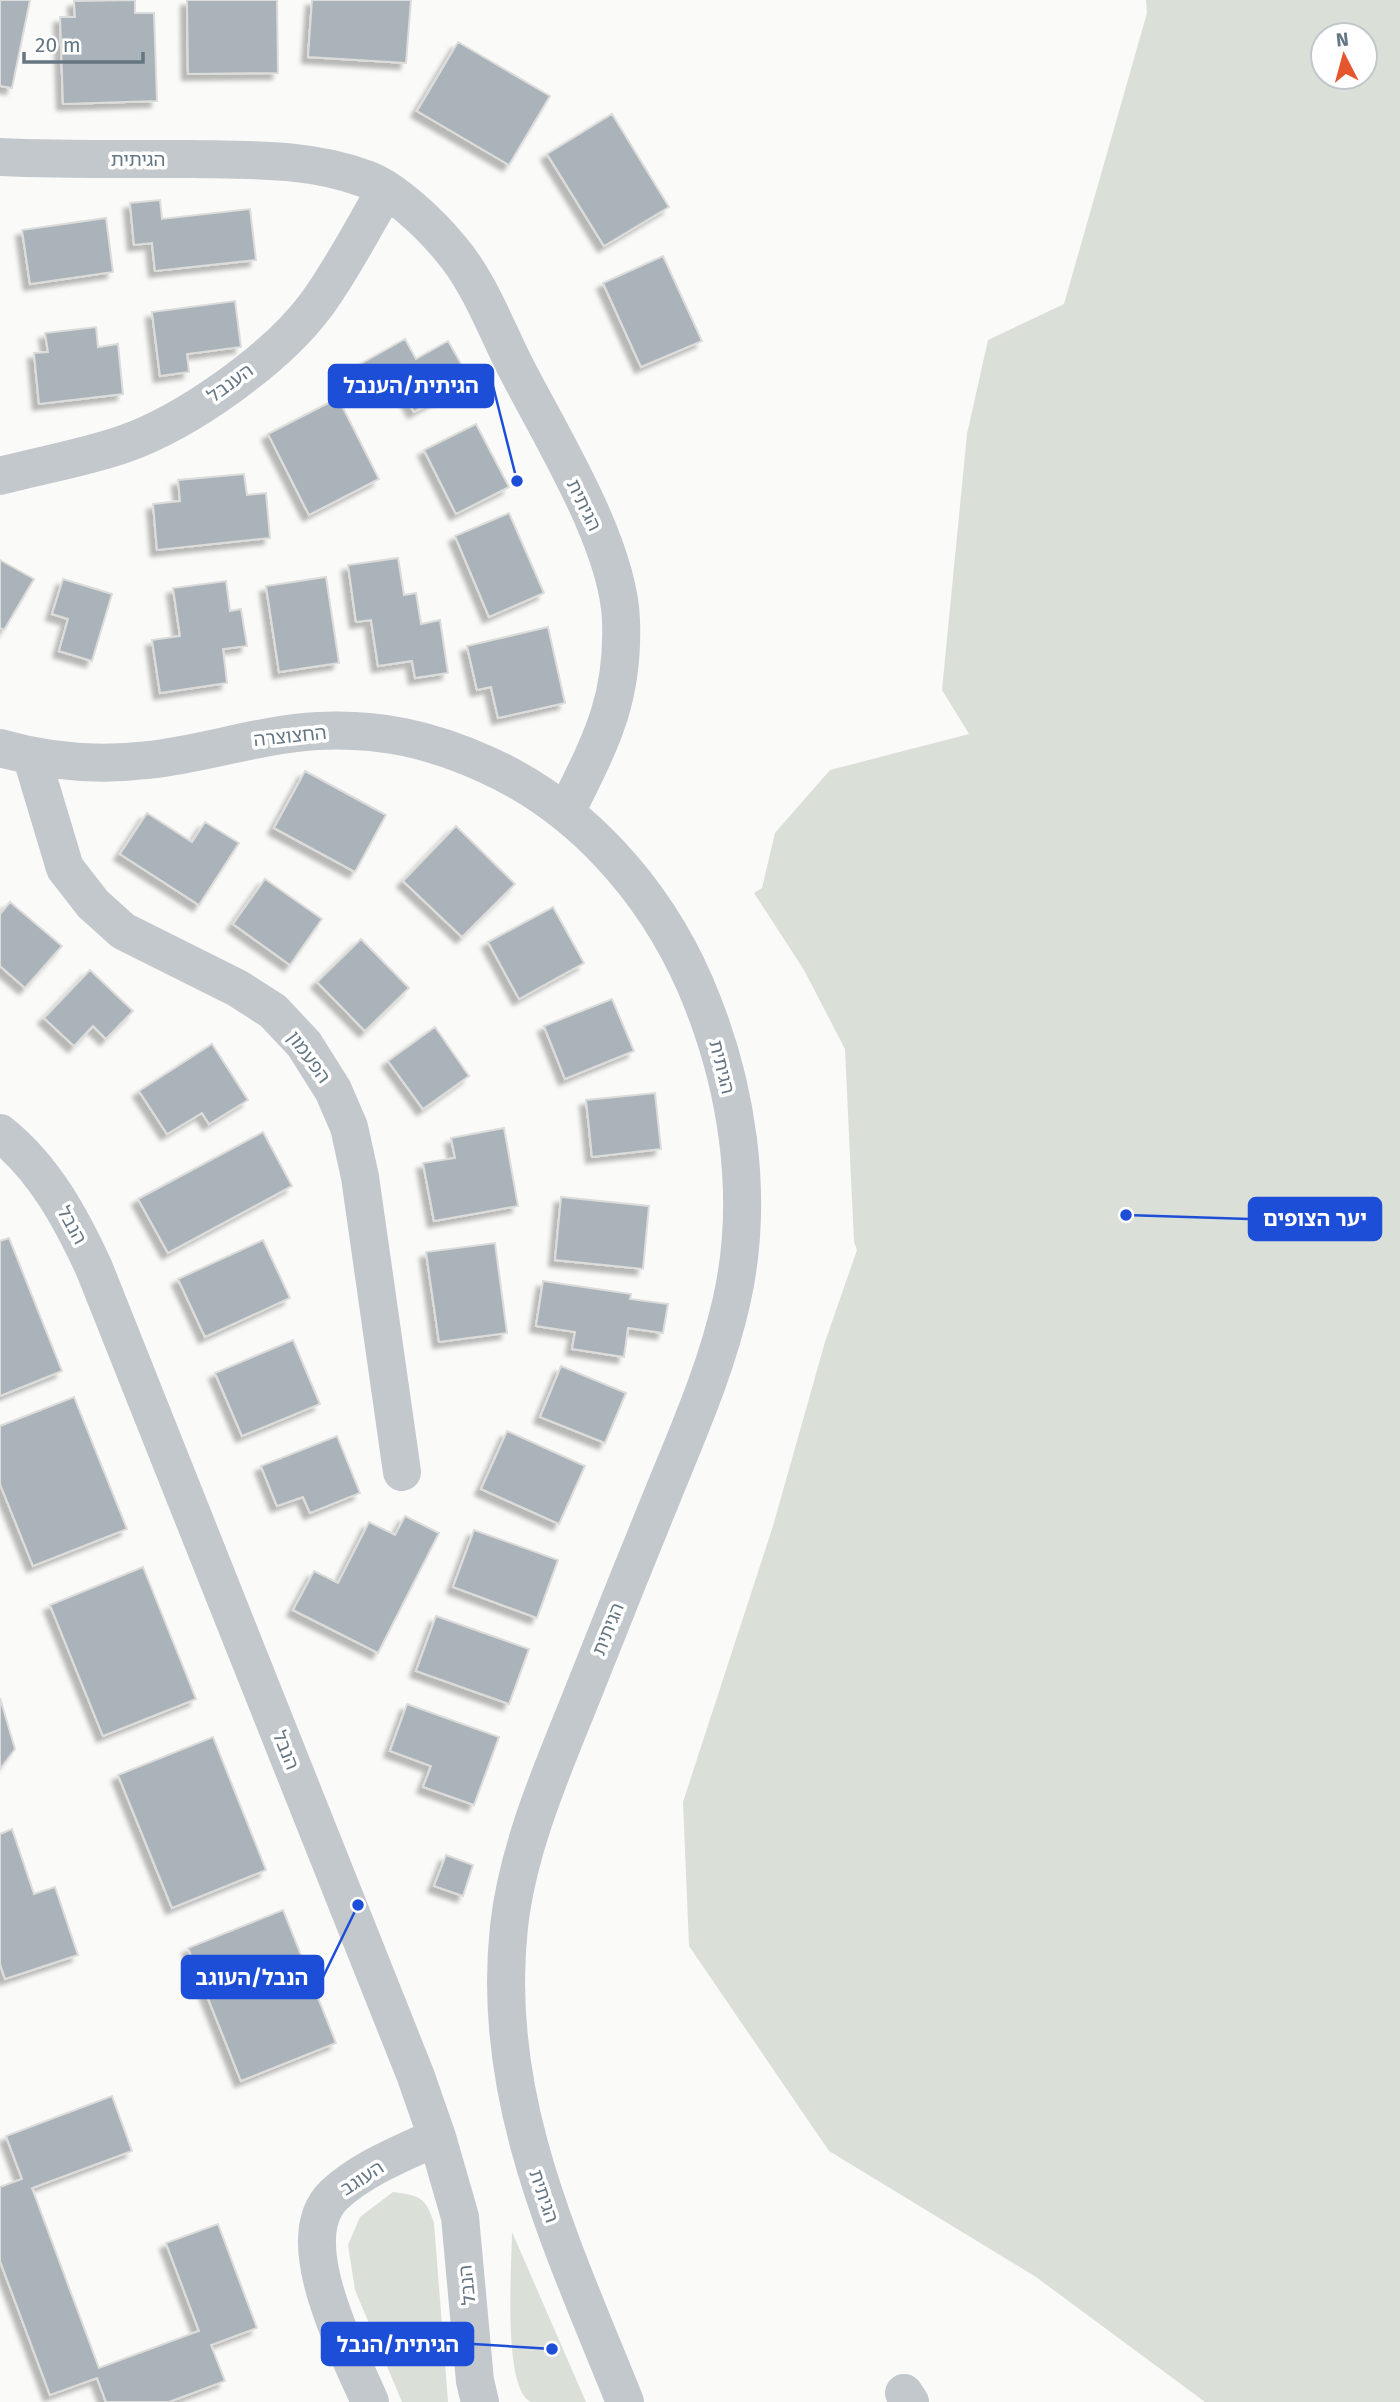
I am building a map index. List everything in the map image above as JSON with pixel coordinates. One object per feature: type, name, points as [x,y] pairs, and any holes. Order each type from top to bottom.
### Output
[{"type":"street","name":"הגיתית","points":[[0,157],[276,160],[325,166],[369,180],[411,209],[452,249],[477,292],[596,526],[617,581],[621,620],[620,671],[613,705],[608,727],[566,812],[631,878],[657,912],[683,957],[715,1038],[728,1089],[739,1146],[742,1193],[733,1294],[721,1342],[702,1399],[552,1768],[524,1860],[509,1922],[507,2015],[519,2112],[545,2202],[625,2402]]},
{"type":"street","name":"הענבל","points":[[0,476],[124,443],[182,416],[227,387],[269,353],[316,306],[385,191]]},
{"type":"street","name":"החצוצרה","points":[[16,753],[68,763],[150,760],[265,736],[319,731],[368,732],[419,738],[490,766],[566,812]]},
{"type":"street","name":"הפעמון","points":[[16,753],[65,867],[93,904],[123,931],[237,988],[273,1011],[304,1044],[333,1090],[349,1127],[360,1177],[402,1472]]},
{"type":"street","name":"הנבל","points":[[0,1133],[15,1145],[43,1177],[71,1220],[94,1268],[415,2074],[460,2217],[475,2381],[480,2402]]},
{"type":"street","name":"העוגב","points":[[370,2402],[318,2271],[316,2232],[331,2198],[362,2173],[437,2137]]},
{"type":"shaded area","points":[[1146,0],[1400,0],[1400,2402],[1205,2402],[1036,2277],[829,2151],[689,1946],[683,1802],[773,1526],[825,1342],[857,1250],[854,1242],[845,1049],[804,970],[754,893],[762,888],[775,833],[830,770],[969,734],[942,690],[967,434],[988,340],[1064,304],[1147,13]]},
{"type":"shaded area","points":[[393,2192],[415,2196],[424,2202],[434,2223],[448,2402],[402,2402],[355,2290],[348,2245],[360,2217]]},
{"type":"shaded area","points":[[512,2232],[586,2402],[531,2402],[522,2392],[512,2351]]},
{"type":"building","points":[[0,0],[30,0],[12,88],[0,86]]},
{"type":"building","points":[[135,0],[135,13],[154,13],[157,101],[63,104],[60,17],[75,17],[74,1]]},
{"type":"building","points":[[187,0],[277,0],[278,73],[188,74]]},
{"type":"building","points":[[312,0],[411,0],[406,63],[308,57]]},
{"type":"building","points":[[458,42],[550,96],[509,165],[417,111]]},
{"type":"building","points":[[612,114],[669,207],[604,246],[547,154]]},
{"type":"building","points":[[160,200],[162,219],[250,209],[256,260],[155,271],[152,243],[134,245],[130,203]]},
{"type":"building","points":[[106,218],[113,272],[30,284],[22,230]]},
{"type":"building","points":[[663,256],[702,341],[641,367],[603,283]]},
{"type":"building","points":[[235,301],[241,347],[187,354],[189,372],[160,376],[152,312]]},
{"type":"building","points":[[96,327],[98,347],[118,344],[123,394],[39,404],[34,353],[48,352],[45,333]]},
{"type":"building","points":[[405,339],[416,359],[448,341],[471,381],[414,412],[396,381],[371,394],[355,367]]},
{"type":"building","points":[[338,398],[379,479],[309,515],[268,434]]},
{"type":"building","points":[[476,424],[509,487],[456,514],[424,450]]},
{"type":"building","points":[[244,474],[247,495],[266,493],[270,538],[157,550],[153,504],[180,501],[178,480]]},
{"type":"building","points":[[509,513],[544,593],[489,617],[455,536]]},
{"type":"building","points":[[398,558],[404,595],[416,593],[421,624],[440,620],[448,673],[415,678],[412,661],[378,666],[371,620],[356,622],[348,565]]},
{"type":"building","points":[[0,560],[34,579],[4,630],[0,628]]},
{"type":"building","points":[[326,577],[339,663],[279,672],[266,586]]},
{"type":"building","points":[[63,579],[112,594],[92,661],[59,651],[68,619],[52,614]]},
{"type":"building","points":[[226,581],[230,611],[241,609],[247,646],[223,649],[227,683],[160,693],[152,640],[180,636],[173,588]]},
{"type":"building","points":[[548,627],[565,703],[498,718],[491,687],[477,690],[467,646]]},
{"type":"building","points":[[305,771],[386,815],[355,872],[274,828]]},
{"type":"building","points":[[147,813],[192,842],[205,822],[239,843],[199,905],[120,854]]},
{"type":"building","points":[[456,826],[515,884],[462,937],[403,881]]},
{"type":"building","points":[[265,879],[322,919],[290,965],[233,924]]},
{"type":"building","points":[[10,902],[62,946],[25,988],[0,966],[0,914]]},
{"type":"building","points":[[553,907],[584,963],[519,999],[488,942]]},
{"type":"building","points":[[361,939],[409,988],[365,1031],[317,982]]},
{"type":"building","points":[[90,970],[133,1011],[106,1039],[93,1026],[74,1046],[44,1018]]},
{"type":"building","points":[[612,999],[634,1051],[565,1079],[544,1026]]},
{"type":"building","points":[[435,1027],[469,1076],[423,1109],[388,1061]]},
{"type":"building","points":[[212,1044],[248,1100],[209,1124],[202,1113],[167,1134],[139,1091]]},
{"type":"building","points":[[655,1093],[661,1149],[592,1157],[586,1100]]},
{"type":"building","points":[[504,1128],[518,1206],[434,1221],[423,1163],[455,1158],[451,1138]]},
{"type":"building","points":[[263,1132],[292,1186],[168,1253],[138,1199]]},
{"type":"building","points":[[561,1197],[649,1206],[643,1269],[555,1260]]},
{"type":"building","points":[[9,1238],[62,1371],[0,1396],[0,1241]]},
{"type":"building","points":[[263,1240],[290,1298],[205,1337],[178,1279]]},
{"type":"building","points":[[495,1243],[507,1333],[439,1342],[426,1252]]},
{"type":"building","points":[[543,1281],[631,1294],[630,1299],[668,1304],[663,1333],[628,1328],[624,1357],[572,1349],[575,1332],[536,1326]]},
{"type":"building","points":[[293,1340],[320,1404],[242,1436],[215,1373]]},
{"type":"building","points":[[561,1366],[626,1393],[605,1443],[540,1417]]},
{"type":"building","points":[[74,1397],[127,1529],[33,1566],[0,1484],[0,1426]]},
{"type":"building","points":[[507,1431],[585,1466],[559,1524],[481,1489]]},
{"type":"building","points":[[337,1436],[360,1493],[310,1513],[303,1497],[277,1506],[261,1466]]},
{"type":"building","points":[[405,1516],[439,1533],[378,1653],[293,1610],[314,1571],[338,1583],[369,1522],[395,1535]]},
{"type":"building","points":[[474,1530],[558,1560],[537,1618],[453,1587]]},
{"type":"building","points":[[143,1567],[196,1699],[103,1736],[50,1605]]},
{"type":"building","points":[[436,1616],[529,1649],[509,1704],[416,1671]]},
{"type":"building","points":[[0,1698],[15,1749],[0,1769]]},
{"type":"building","points":[[407,1704],[499,1737],[474,1805],[423,1787],[431,1766],[390,1751]]},
{"type":"building","points":[[213,1737],[266,1870],[172,1908],[118,1775]]},
{"type":"building","points":[[12,1829],[34,1894],[55,1887],[78,1955],[5,1979],[0,1964],[0,1834]]},
{"type":"building","points":[[446,1855],[473,1865],[463,1896],[434,1886]]},
{"type":"building","points":[[283,1910],[336,2043],[241,2081],[188,1948]]},
{"type":"building","points":[[112,2096],[132,2151],[32,2188],[99,2368],[199,2331],[166,2243],[218,2224],[257,2328],[211,2345],[225,2381],[169,2402],[106,2402],[97,2378],[50,2395],[0,2261],[0,2187],[22,2179],[6,2136]]},
{"type":"place","name":"הגיתית/הענבל","points":[[517,481]]},
{"type":"place","name":"יער הצופים","points":[[1126,1215]]},
{"type":"place","name":"הנבל/העוגב","points":[[358,1905]]},
{"type":"place","name":"הגיתית/הנבל","points":[[552,2349]]}]
